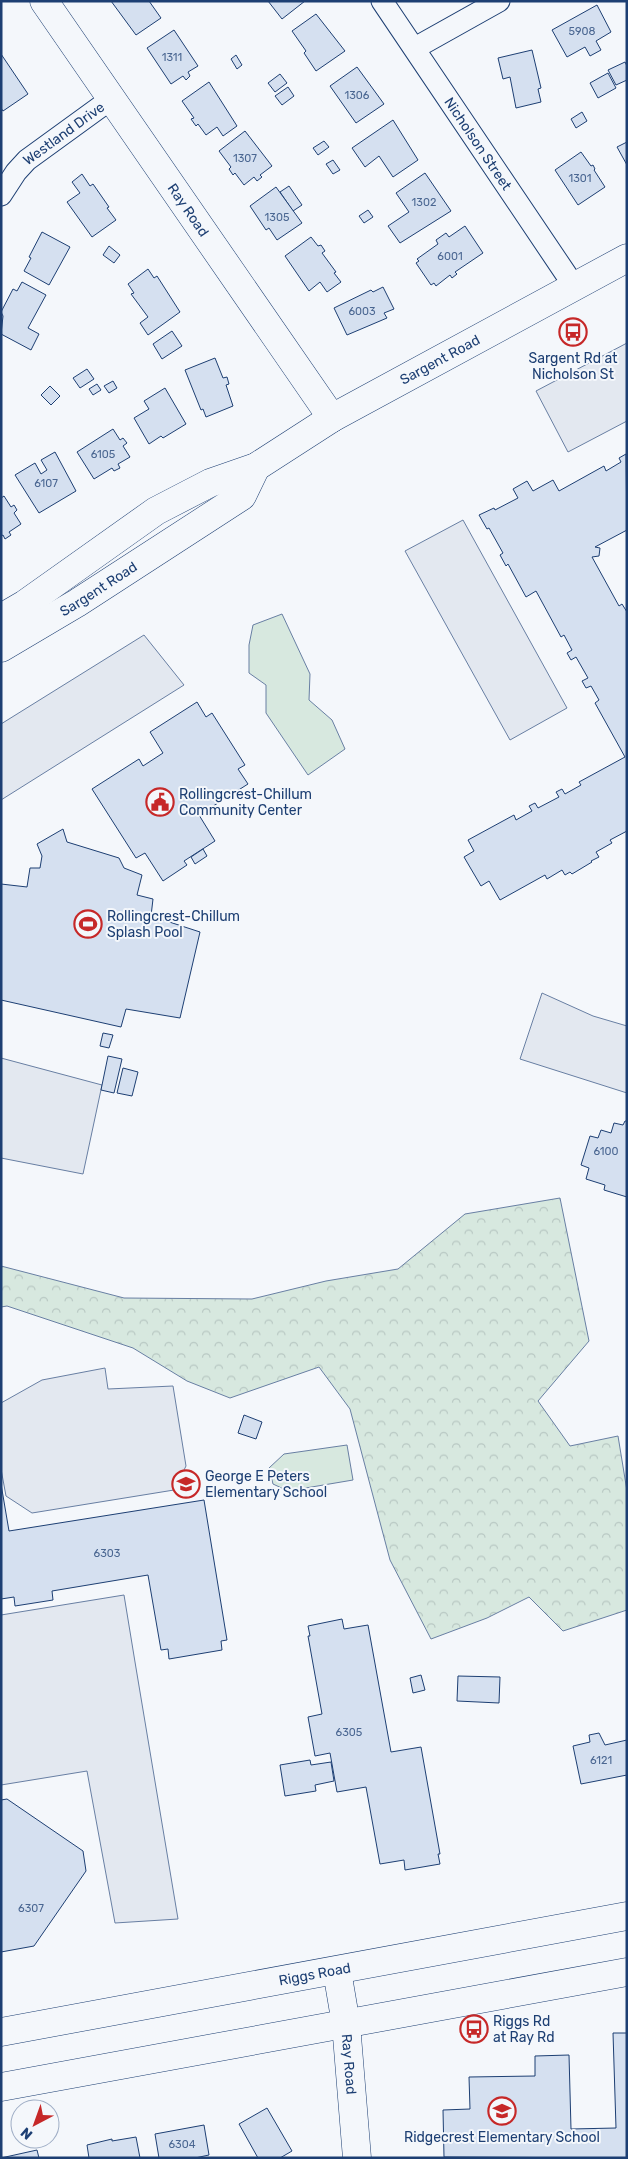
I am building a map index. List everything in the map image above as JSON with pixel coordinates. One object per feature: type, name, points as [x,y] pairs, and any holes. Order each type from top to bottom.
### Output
[{"type":"main road","name":"Ray Road","points":[[44,1],[332,418]]},
{"type":"main road","name":"Sargent Road","points":[[1,618],[25,604],[156,512],[210,482],[256,468],[332,418],[627,258]]},
{"type":"main road","name":"Sargent Road","points":[[1,648],[77,603],[242,496],[256,468]]},
{"type":"main road","name":"Riggs Road","points":[[1,2032],[627,1916]]},
{"type":"main road","name":"Ray Road","points":[[337,1971],[346,2024],[357,2158]]},
{"type":"main road","points":[[1,2087],[627,1972]]},
{"type":"street","name":"Nicholson Street","points":[[382,1],[574,286]]},
{"type":"street","points":[[415,48],[498,1]]},
{"type":"street","name":"Westland Drive","points":[[1,195],[16,172],[27,160],[111,99]]},
{"type":"green space","points":[[282,614],[310,674],[309,700],[332,720],[345,749],[308,775],[266,713],[266,685],[249,673],[249,645],[253,625]]},
{"type":"green space","points":[[560,1198],[589,1341],[538,1401],[570,1446],[618,1436],[627,1491],[627,1610],[563,1631],[529,1597],[487,1618],[431,1639],[390,1560],[350,1409],[319,1367],[230,1398],[187,1381],[133,1348],[7,1306],[1,1307],[1,1266],[124,1298],[252,1299],[326,1281],[398,1269],[465,1214]]},
{"type":"green space","points":[[347,1445],[353,1480],[288,1491],[273,1484],[269,1468],[284,1454]]},
{"type":"shaded area","points":[[627,343],[627,421],[568,452],[536,391]]},
{"type":"shaded area","points":[[463,520],[567,708],[510,740],[405,551]]},
{"type":"shaded area","points":[[144,635],[184,685],[1,800],[1,724]]},
{"type":"shaded area","points":[[542,993],[593,1016],[627,1026],[627,1093],[520,1059]]},
{"type":"shaded area","points":[[1,1058],[102,1085],[83,1174],[1,1158]]},
{"type":"shaded area","points":[[105,1368],[108,1389],[173,1386],[186,1466],[174,1490],[32,1513],[6,1496],[1,1469],[1,1403],[42,1380]]},
{"type":"shaded area","points":[[124,1595],[178,1919],[115,1923],[87,1771],[1,1785],[1,1615]]},
{"type":"building","points":[[111,1],[149,1],[161,18],[136,35]]},
{"type":"building","points":[[268,1],[305,1],[282,19]]},
{"type":"building","points":[[597,5],[611,32],[596,41],[601,50],[590,56],[585,47],[567,57],[552,30]]},
{"type":"building","points":[[316,14],[345,51],[316,71],[304,53],[306,51],[292,31]]},
{"type":"building","points":[[174,30],[198,66],[188,72],[190,76],[186,80],[183,76],[171,84],[147,48]]},
{"type":"building","points":[[532,50],[541,88],[538,89],[541,102],[516,108],[510,77],[503,79],[498,58]]},
{"type":"building","points":[[1,54],[28,94],[3,111],[1,108]]},
{"type":"building","points":[[236,55],[242,65],[237,69],[231,59]]},
{"type":"building","points":[[625,62],[627,66],[627,80],[616,85],[608,70]]},
{"type":"building","points":[[357,67],[384,104],[356,123],[330,86]]},
{"type":"building","points":[[608,73],[616,88],[598,98],[590,83]]},
{"type":"building","points":[[280,74],[287,83],[275,92],[268,83]]},
{"type":"building","points":[[209,82],[237,126],[223,136],[217,127],[206,135],[198,124],[196,126],[191,119],[194,118],[182,101]]},
{"type":"building","points":[[288,87],[294,96],[282,105],[275,96]]},
{"type":"building","points":[[582,112],[587,121],[576,128],[571,119]]},
{"type":"building","points":[[393,120],[418,160],[393,177],[379,156],[365,167],[352,148]]},
{"type":"building","points":[[245,131],[272,166],[260,175],[262,177],[257,181],[254,177],[244,185],[235,173],[233,175],[229,169],[231,167],[219,151]]},
{"type":"building","points":[[324,141],[329,147],[318,155],[313,148]]},
{"type":"building","points":[[627,142],[627,165],[617,147]]},
{"type":"building","points":[[581,152],[591,166],[593,165],[594,170],[605,187],[578,205],[555,170]]},
{"type":"building","points":[[333,160],[340,170],[333,174],[326,164]]},
{"type":"building","points":[[425,173],[451,211],[400,243],[388,226],[409,212],[396,193]]},
{"type":"building","points":[[82,174],[90,186],[93,184],[116,220],[92,237],[67,202],[80,193],[72,182]]},
{"type":"building","points":[[289,186],[302,205],[293,211],[280,192]]},
{"type":"building","points":[[276,187],[302,223],[277,240],[269,228],[266,230],[250,206]]},
{"type":"building","points":[[368,210],[373,217],[364,223],[359,216]]},
{"type":"building","points":[[465,226],[483,253],[455,272],[457,274],[452,278],[450,275],[436,286],[434,283],[431,285],[416,263],[419,261],[417,259],[438,244],[436,240],[446,233],[449,237]]},
{"type":"building","points":[[42,232],[70,247],[49,285],[24,271]]},
{"type":"building","points":[[311,237],[325,251],[322,253],[341,282],[327,292],[320,282],[309,291],[285,256]]},
{"type":"building","points":[[109,246],[120,255],[114,263],[103,255]]},
{"type":"building","points":[[148,269],[154,278],[157,276],[180,312],[148,335],[140,323],[148,317],[131,294],[134,293],[128,284]]},
{"type":"building","points":[[22,282],[46,295],[28,328],[39,334],[31,350],[1,334],[3,316],[1,312],[13,289],[17,291]]},
{"type":"building","points":[[383,287],[394,309],[384,313],[387,318],[347,335],[334,308],[371,290],[373,292]]},
{"type":"building","points":[[172,331],[182,346],[162,359],[153,344]]},
{"type":"building","points":[[215,358],[223,378],[227,377],[229,384],[226,385],[233,406],[206,417],[203,409],[201,410],[185,370]]},
{"type":"building","points":[[87,369],[94,379],[80,388],[73,378]]},
{"type":"building","points":[[113,381],[117,388],[109,393],[104,386]]},
{"type":"building","points":[[97,384],[101,390],[93,395],[89,389]]},
{"type":"building","points":[[50,386],[60,396],[51,405],[41,395]]},
{"type":"building","points":[[165,388],[186,424],[149,444],[134,418],[149,409],[144,401]]},
{"type":"building","points":[[113,429],[120,440],[123,438],[127,443],[123,446],[130,457],[118,464],[120,468],[114,471],[112,468],[94,479],[77,452]]},
{"type":"building","points":[[55,452],[76,491],[39,513],[15,475],[35,463],[41,474],[47,470],[41,460]]},
{"type":"building","points":[[626,454],[627,530],[595,547],[600,548],[599,556],[592,557],[619,606],[622,604],[627,612],[627,831],[610,840],[612,843],[596,852],[599,857],[572,874],[570,872],[565,875],[562,870],[547,879],[545,875],[500,900],[489,881],[481,886],[464,857],[474,851],[468,840],[514,815],[516,820],[532,811],[529,806],[535,803],[538,808],[559,797],[556,792],[562,789],[565,794],[581,785],[579,782],[625,757],[595,703],[599,700],[591,686],[586,688],[582,681],[588,678],[576,657],[571,660],[567,653],[572,650],[564,635],[561,637],[536,591],[526,597],[508,564],[506,566],[500,555],[503,553],[489,528],[487,529],[479,515],[494,508],[495,510],[518,498],[513,489],[527,481],[533,491],[553,480],[559,491],[604,466],[606,471],[621,462],[619,458]]},
{"type":"building","points":[[4,496],[11,507],[14,505],[17,510],[14,513],[21,524],[9,532],[11,535],[5,539],[3,535],[1,536],[1,498]]},
{"type":"building","name":"Rollingcrest-Chillum Community Center","points":[[197,702],[206,717],[212,713],[245,765],[238,769],[248,784],[199,815],[215,841],[184,861],[187,865],[163,881],[145,853],[136,858],[92,789],[139,759],[143,766],[163,753],[150,732]]},
{"type":"building","name":"Rollingcrest-Chillum Splash Pool","points":[[63,829],[67,842],[119,858],[124,868],[142,875],[137,895],[153,899],[151,916],[200,932],[180,1018],[126,1009],[121,1027],[1,1000],[1,884],[27,887],[30,868],[40,868],[42,856],[37,844]]},
{"type":"building","points":[[203,849],[207,856],[195,864],[191,857]]},
{"type":"building","points":[[103,1033],[113,1035],[109,1048],[100,1046]]},
{"type":"building","points":[[108,1056],[122,1059],[114,1093],[101,1090]]},
{"type":"building","points":[[123,1068],[138,1072],[132,1096],[117,1093]]},
{"type":"building","points":[[627,1121],[627,1197],[604,1190],[605,1185],[586,1179],[589,1168],[581,1165],[590,1136],[598,1138],[601,1130],[611,1133],[614,1123],[623,1125]]},
{"type":"building","points":[[244,1415],[262,1422],[256,1439],[238,1433]]},
{"type":"building","points":[[1,1484],[9,1531],[204,1500],[227,1640],[221,1641],[222,1650],[169,1659],[168,1649],[161,1650],[148,1575],[52,1591],[53,1600],[15,1606],[14,1597],[1,1599]]},
{"type":"building","points":[[342,1619],[344,1629],[368,1625],[391,1752],[421,1747],[440,1854],[438,1854],[440,1864],[405,1870],[404,1860],[380,1864],[366,1787],[337,1792],[330,1753],[315,1756],[308,1717],[322,1714],[308,1636],[310,1636],[308,1626]]},
{"type":"building","points":[[421,1675],[425,1690],[413,1693],[410,1678]]},
{"type":"building","points":[[458,1676],[500,1677],[499,1703],[457,1701]]},
{"type":"building","points":[[599,1733],[605,1745],[627,1740],[627,1775],[581,1784],[573,1746],[590,1742],[589,1735]]},
{"type":"building","points":[[310,1760],[311,1765],[331,1762],[334,1781],[315,1785],[316,1791],[285,1796],[280,1765]]},
{"type":"building","points":[[7,1799],[83,1851],[86,1871],[34,1946],[1,1952],[1,1800]]},
{"type":"building","name":"Ridgecrest Elementary School","points":[[613,2033],[627,2033],[627,2158],[444,2157],[443,2110],[470,2109],[469,2077],[535,2076],[535,2056],[569,2055],[571,2129],[616,2128]]},
{"type":"building","points":[[267,2108],[292,2151],[280,2158],[258,2158],[239,2124]]},
{"type":"building","points":[[204,2125],[209,2155],[195,2158],[159,2158],[155,2134]]},
{"type":"building","points":[[136,2137],[140,2158],[89,2158],[87,2145],[112,2139],[112,2141]]},
{"type":"building","points":[[37,2150],[39,2158],[1,2158]]},
{"type":"place","name":"Sargent Rd at Nicholson St","points":[[573,332]]},
{"type":"place","name":"Rollingcrest-Chillum Community Center","points":[[160,802]]},
{"type":"place","name":"Rollingcrest-Chillum Splash Pool","points":[[88,924]]},
{"type":"place","name":"George E Peters Elementary School","points":[[186,1484]]},
{"type":"place","name":"Riggs Rd at Ray Rd","points":[[474,2029]]},
{"type":"place","name":"Ridgecrest Elementary School","points":[[502,2111]]}]
